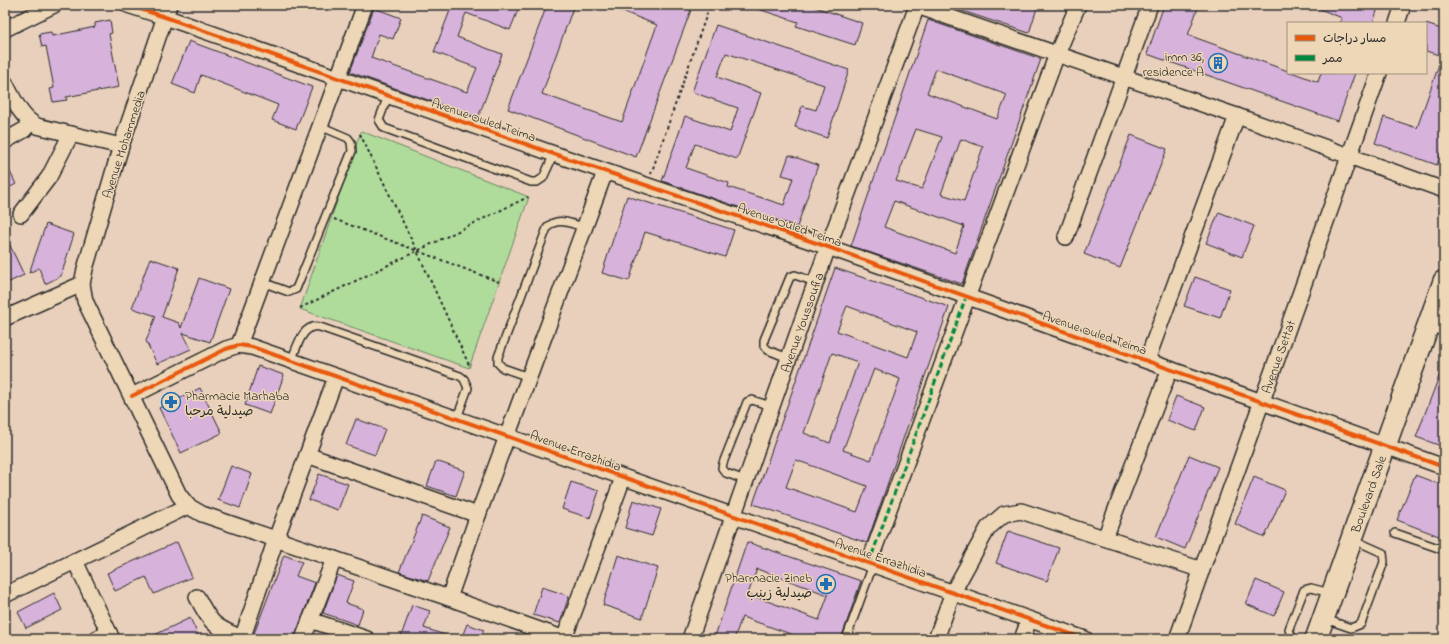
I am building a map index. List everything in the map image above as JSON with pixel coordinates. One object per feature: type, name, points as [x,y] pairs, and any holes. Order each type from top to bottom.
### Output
[{"type":"street","points":[[5,29],[54,5]]},
{"type":"street","name":"Avenue Ouled Teima","points":[[128,5],[167,11],[388,96],[604,172],[828,247],[1444,467]]},
{"type":"street","points":[[132,396],[226,349],[239,345],[365,5]]},
{"type":"street","points":[[871,564],[966,297],[1057,54],[1078,5]]},
{"type":"street","points":[[1066,237],[1150,5]]},
{"type":"street","points":[[1397,22],[1403,5]]},
{"type":"street","points":[[916,6],[948,10],[1057,54],[1444,190]]},
{"type":"street","name":"Avenue Youssoufia","points":[[690,639],[744,480],[916,6]]},
{"type":"street","name":"Avenue Mohammedia","points":[[82,284],[121,146],[167,11]]},
{"type":"street","name":"Avenue Settat","points":[[1177,639],[1379,74]]},
{"type":"street","points":[[5,83],[21,114],[37,126],[121,146]]},
{"type":"street","points":[[1146,360],[1236,116]]},
{"type":"street","points":[[5,141],[18,135],[30,122]]},
{"type":"street","points":[[21,214],[49,177],[71,134]]},
{"type":"street","points":[[449,598],[507,435],[604,172]]},
{"type":"street","name":"Boulevard Sale","points":[[1316,639],[1385,446],[1437,326],[1444,281]]},
{"type":"street","points":[[5,318],[82,284],[85,300],[180,495],[188,506],[202,514],[449,598],[564,639],[623,478]]},
{"type":"street","name":"Avenue Errazhidia","points":[[239,345],[252,347],[507,435],[732,517],[1085,639]]},
{"type":"street","points":[[1105,538],[1170,369]]},
{"type":"street","points":[[197,597],[207,616],[216,626],[242,639],[276,539],[336,376]]},
{"type":"street","points":[[307,454],[478,515]]},
{"type":"street","points":[[5,595],[188,506]]},
{"type":"street","points":[[936,639],[952,592],[988,528],[998,518],[1009,512],[1022,511],[1202,570]]},
{"type":"street","points":[[303,639],[334,559]]},
{"type":"street","points":[[75,561],[106,637]]},
{"type":"street","points":[[310,620],[367,639]]},
{"type":"street","points":[[1022,639],[1029,620]]},
{"type":"lane","points":[[388,96],[379,120],[384,128],[524,179],[534,182],[541,180],[554,154]]},
{"type":"lane","points":[[262,282],[289,292],[294,291],[352,151],[351,142],[348,138],[320,126]]},
{"type":"lane","points":[[529,377],[503,368],[498,363],[498,357],[547,228],[552,224],[562,221],[584,227]]},
{"type":"lane","points":[[788,358],[765,348],[764,340],[790,277],[795,275],[815,282]]},
{"type":"lane","points":[[292,361],[305,331],[310,327],[320,327],[460,376],[467,383],[468,388],[457,418]]},
{"type":"lane","points":[[744,480],[726,474],[722,468],[723,463],[747,402],[752,400],[771,406]]},
{"type":"lane","points":[[1395,533],[1444,550]]},
{"type":"lane","points":[[1323,618],[1351,628],[1361,624],[1384,562],[1384,556],[1380,551],[1351,539]]},
{"type":"lane","points":[[846,639],[871,564]]},
{"type":"lane","points":[[1292,639],[1289,636],[1289,629],[1304,590],[1311,588],[1332,594]]},
{"type":"path","points":[[647,186],[710,5]]},
{"type":"path","points":[[360,134],[418,251],[470,365]]},
{"type":"path","points":[[300,308],[528,197]]},
{"type":"path","points":[[331,218],[499,282]]},
{"type":"green space","points":[[361,131],[529,197],[469,368],[300,309]]},
{"type":"building","points":[[446,5],[520,5],[510,30],[466,13],[457,37],[502,54],[478,118],[350,72],[374,8],[401,18],[393,39],[379,34],[371,58],[467,92],[477,68],[434,52],[451,8]]},
{"type":"building","points":[[547,5],[574,5],[542,94],[622,122],[657,25],[606,5],[677,5],[691,10],[636,157],[508,109]]},
{"type":"building","points":[[752,5],[809,5],[862,23],[855,45],[796,26],[798,22],[752,7]]},
{"type":"building","points":[[950,5],[1006,5],[1014,8],[1015,5],[1038,5],[1029,33],[950,7]]},
{"type":"building","name":"imm 36, residence A","points":[[1164,5],[1199,5],[1188,35],[1287,71],[1287,74],[1297,74],[1318,82],[1321,74],[1355,74],[1338,121],[1147,54]]},
{"type":"building","points":[[1310,5],[1379,5],[1373,22],[1340,22],[1342,18]]},
{"type":"building","points":[[110,20],[112,33],[109,34],[119,87],[66,97],[67,100],[53,102],[50,89],[54,88],[46,46],[42,47],[39,34],[51,32],[52,36],[95,27],[95,23]]},
{"type":"building","points":[[928,20],[1041,59],[962,284],[851,246]],"holes":[[[936,69],[1007,95],[997,119],[927,93]],[[916,129],[942,137],[922,189],[896,181]],[[961,139],[983,147],[964,201],[941,194]],[[894,201],[964,226],[955,253],[884,227]]]},
{"type":"building","points":[[1427,24],[1444,30],[1444,145],[1437,165],[1375,143],[1384,117],[1417,128],[1442,56],[1427,51]]},
{"type":"building","points":[[716,25],[849,70],[827,138],[795,127],[802,106],[816,110],[824,85],[726,53],[717,77],[761,93],[737,159],[695,144],[686,168],[729,183],[728,187],[784,205],[793,178],[782,175],[789,155],[818,165],[797,227],[662,181],[685,116],[730,132],[738,108],[692,92]]},
{"type":"building","points":[[189,41],[312,87],[296,129],[272,120],[278,105],[201,75],[195,93],[172,84]]},
{"type":"building","points":[[1131,135],[1167,149],[1120,268],[1084,254]]},
{"type":"building","points":[[5,162],[16,184],[5,190]]},
{"type":"building","points":[[627,196],[734,230],[725,257],[645,232],[629,281],[602,273]]},
{"type":"building","points":[[1219,212],[1254,226],[1242,257],[1206,243]]},
{"type":"building","points":[[46,224],[74,234],[61,276],[45,284],[39,268],[29,273]]},
{"type":"building","points":[[5,235],[24,275],[5,284]]},
{"type":"building","points":[[150,258],[179,268],[162,317],[179,323],[181,328],[199,278],[229,289],[210,342],[183,333],[191,349],[157,364],[146,341],[156,316],[132,308]]},
{"type":"building","points":[[835,268],[949,307],[867,543],[753,504]],"holes":[[[847,306],[917,332],[908,357],[837,331]],[[832,353],[858,362],[830,443],[804,433]],[[874,369],[900,379],[871,460],[843,450]],[[796,460],[867,486],[857,512],[786,487]]]},
{"type":"building","points":[[1195,277],[1230,289],[1220,318],[1184,306]]},
{"type":"building","points":[[258,366],[284,375],[270,414],[245,405]]},
{"type":"building","points":[[1444,366],[1444,447],[1416,437]]},
{"type":"building","points":[[200,388],[222,433],[181,453],[159,408]]},
{"type":"building","points":[[1176,396],[1205,407],[1196,431],[1167,420]]},
{"type":"building","points":[[356,419],[385,429],[375,455],[346,445]]},
{"type":"building","points":[[1189,455],[1218,467],[1185,549],[1156,537]]},
{"type":"building","points":[[436,461],[465,471],[456,496],[427,486]]},
{"type":"building","points":[[231,466],[252,474],[240,508],[218,500]]},
{"type":"building","points":[[319,474],[348,484],[338,510],[309,500]]},
{"type":"building","points":[[1415,475],[1444,486],[1444,538],[1397,520]]},
{"type":"building","points":[[1254,477],[1285,490],[1265,537],[1235,524]]},
{"type":"building","points":[[571,482],[599,491],[590,518],[562,509]]},
{"type":"building","points":[[633,500],[661,509],[652,536],[625,528]]},
{"type":"building","points":[[422,516],[450,527],[428,581],[399,572]]},
{"type":"building","points":[[1008,531],[1059,548],[1047,581],[996,563]]},
{"type":"building","points":[[177,542],[192,577],[154,594],[146,577],[115,591],[107,573]]},
{"type":"building","points":[[747,542],[861,581],[841,639],[805,639],[742,617],[734,639],[714,639]],"holes":[[[757,569],[828,595],[819,620],[748,594]]]},
{"type":"building","points":[[284,555],[302,562],[296,576],[315,583],[294,639],[252,639]]},
{"type":"building","points":[[618,555],[658,568],[642,618],[603,605]]},
{"type":"building","points":[[337,575],[354,581],[346,603],[363,609],[358,625],[323,613]]},
{"type":"building","points":[[1256,580],[1284,592],[1274,616],[1246,604]]},
{"type":"building","points":[[542,587],[569,596],[560,623],[533,615]]},
{"type":"building","points":[[54,593],[62,610],[26,628],[18,612]]},
{"type":"building","points":[[412,605],[430,611],[424,628],[451,637],[451,639],[400,639]]},
{"type":"building","points":[[190,618],[200,639],[146,639]]},
{"type":"building","points":[[467,624],[484,630],[480,639],[461,639]]},
{"type":"marked path","points":[[869,563],[966,297]]},
{"type":"cycle path","points":[[128,5],[554,154],[828,247],[1444,467]]},
{"type":"cycle path","points":[[132,396],[226,349],[239,345],[252,347],[1085,639]]},
{"type":"place","name":"imm 36, residence A","points":[[1218,63]]},
{"type":"place","name":"Pharmacie Marhaba صيدلية مرحبا","points":[[171,402]]},
{"type":"place","name":"Pharmacie Zineb صيدلية زينب","points":[[826,584]]}]
